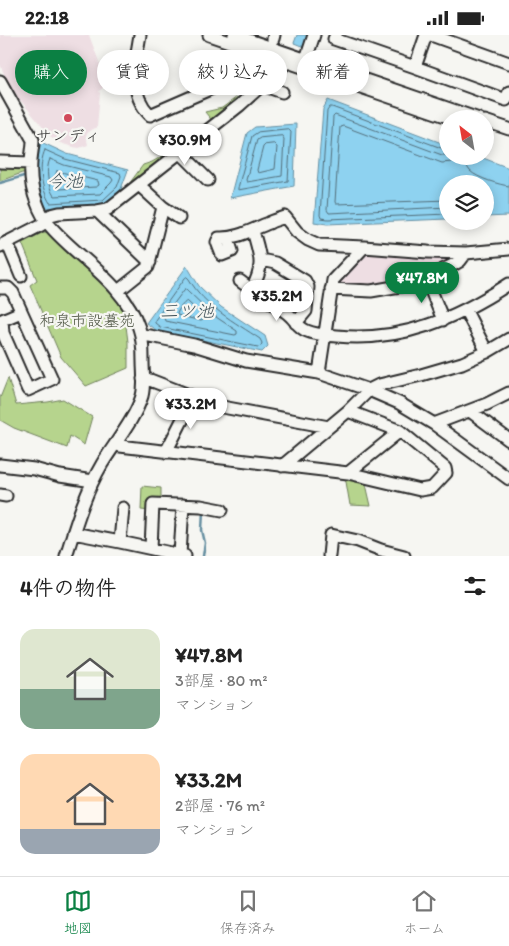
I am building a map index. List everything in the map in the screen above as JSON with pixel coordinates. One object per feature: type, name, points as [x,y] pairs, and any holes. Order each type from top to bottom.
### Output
[{"type":"street","points":[[140,35],[134,69],[136,90],[139,101],[145,110],[150,115],[196,95]]},
{"type":"street","points":[[209,35],[253,50]]},
{"type":"street","points":[[234,35],[297,56]]},
{"type":"street","points":[[309,50],[314,35]]},
{"type":"street","points":[[336,35],[334,39],[506,100],[509,93]]},
{"type":"street","points":[[415,67],[426,35]]},
{"type":"street","points":[[431,35],[509,63]]},
{"type":"street","points":[[287,61],[439,114]]},
{"type":"street","points":[[0,81],[33,140],[32,185],[37,205],[52,228],[118,291],[128,304],[136,319],[143,348],[142,395],[133,414],[92,481],[82,505],[66,556]]},
{"type":"street","points":[[369,81],[452,110]]},
{"type":"street","points":[[21,276],[3,244],[41,225],[51,215],[108,209],[251,95]]},
{"type":"street","points":[[494,124],[509,129]]},
{"type":"street","points":[[494,132],[509,137]]},
{"type":"street","points":[[180,152],[208,180]]},
{"type":"street","points":[[0,162],[31,163]]},
{"type":"street","points":[[139,185],[163,207],[179,218]]},
{"type":"street","points":[[118,291],[148,267],[163,207]]},
{"type":"street","points":[[97,211],[150,262]]},
{"type":"street","points":[[228,239],[285,217],[297,232],[319,245],[428,253],[466,253],[509,249]]},
{"type":"street","points":[[252,231],[261,260],[258,277],[252,289]]},
{"type":"street","points":[[319,373],[333,280],[364,247]]},
{"type":"street","points":[[331,289],[371,291],[400,286],[426,278],[460,261],[466,253]]},
{"type":"street","points":[[261,260],[275,263],[308,278],[306,311],[296,323]]},
{"type":"street","points":[[426,278],[443,320]]},
{"type":"street","points":[[240,281],[290,315],[300,328],[308,332],[324,335],[350,337],[377,336],[408,331],[443,320],[466,311],[509,284]]},
{"type":"street","points":[[0,288],[8,288],[13,293],[52,379],[28,390],[3,333],[2,323],[2,320],[21,312]]},
{"type":"street","points":[[466,311],[487,352]]},
{"type":"street","points":[[141,335],[194,345],[246,361],[319,373],[369,390],[399,403],[434,424],[509,479]]},
{"type":"street","points":[[282,466],[348,411],[369,390],[379,385],[462,363],[487,352],[509,339]]},
{"type":"street","points":[[143,379],[217,406],[329,427]]},
{"type":"street","points":[[434,424],[487,404],[509,393]]},
{"type":"street","points":[[166,452],[194,397]]},
{"type":"street","points":[[115,444],[118,446],[166,452],[348,473],[420,490],[432,488],[446,473],[445,468],[400,431],[348,411]]},
{"type":"street","points":[[470,411],[509,440]]},
{"type":"street","points":[[348,473],[400,431]]},
{"type":"street","points":[[0,465],[34,469],[60,476],[92,481]]},
{"type":"street","points":[[152,548],[154,504],[201,506],[222,510]]},
{"type":"street","points":[[73,533],[183,555],[183,505]]},
{"type":"street","points":[[120,542],[124,508]]},
{"type":"street","points":[[330,556],[331,535],[358,541],[404,556]]},
{"type":"shaded area","points":[[0,35],[89,35],[97,56],[97,95],[100,95],[97,127],[89,131],[86,136],[88,145],[79,148],[60,143],[50,136],[16,95],[87,95],[87,50],[15,50],[15,94],[7,82],[0,64]]},
{"type":"shaded area","points":[[365,253],[451,256],[453,261],[425,275],[380,286],[339,286],[338,282]]},
{"type":"green space","points":[[237,97],[240,100],[213,122],[205,112],[222,108]]},
{"type":"green space","points":[[176,148],[178,150],[107,204],[129,184],[143,165]]},
{"type":"green space","points":[[0,167],[25,168],[27,173],[0,181]]},
{"type":"green space","name":"和泉市設墓苑","points":[[44,232],[50,233],[117,295],[130,319],[126,326],[128,368],[86,386],[61,357],[30,285],[37,280],[22,243]]},
{"type":"green space","points":[[8,378],[16,405],[63,399],[92,417],[84,445],[70,436],[67,448],[14,428],[0,420],[0,398]]},
{"type":"green space","points":[[345,476],[365,480],[371,506],[350,505]]},
{"type":"green space","points":[[142,486],[161,488],[161,501],[150,511],[141,510]]},
{"type":"water","points":[[297,35],[308,35],[304,47],[294,43]]},
{"type":"water","points":[[328,100],[439,142],[439,165],[494,165],[494,162],[509,168],[509,216],[494,217],[494,175],[439,175],[439,219],[327,224],[314,222],[323,109]]},
{"type":"water","points":[[296,124],[294,186],[230,198],[247,133],[255,127]]},
{"type":"water","name":"今池","points":[[41,142],[67,154],[128,170],[121,189],[106,205],[46,208],[40,191],[38,176]]},
{"type":"water","name":"三ツ池","points":[[187,266],[199,286],[221,307],[265,336],[268,346],[262,352],[157,331],[146,323]]},
{"type":"waterway","points":[[0,183],[27,175]]},
{"type":"waterway","points":[[203,510],[202,530],[205,543],[203,556]]},
{"type":"place","name":"サンディ","points":[[68,118]]}]
